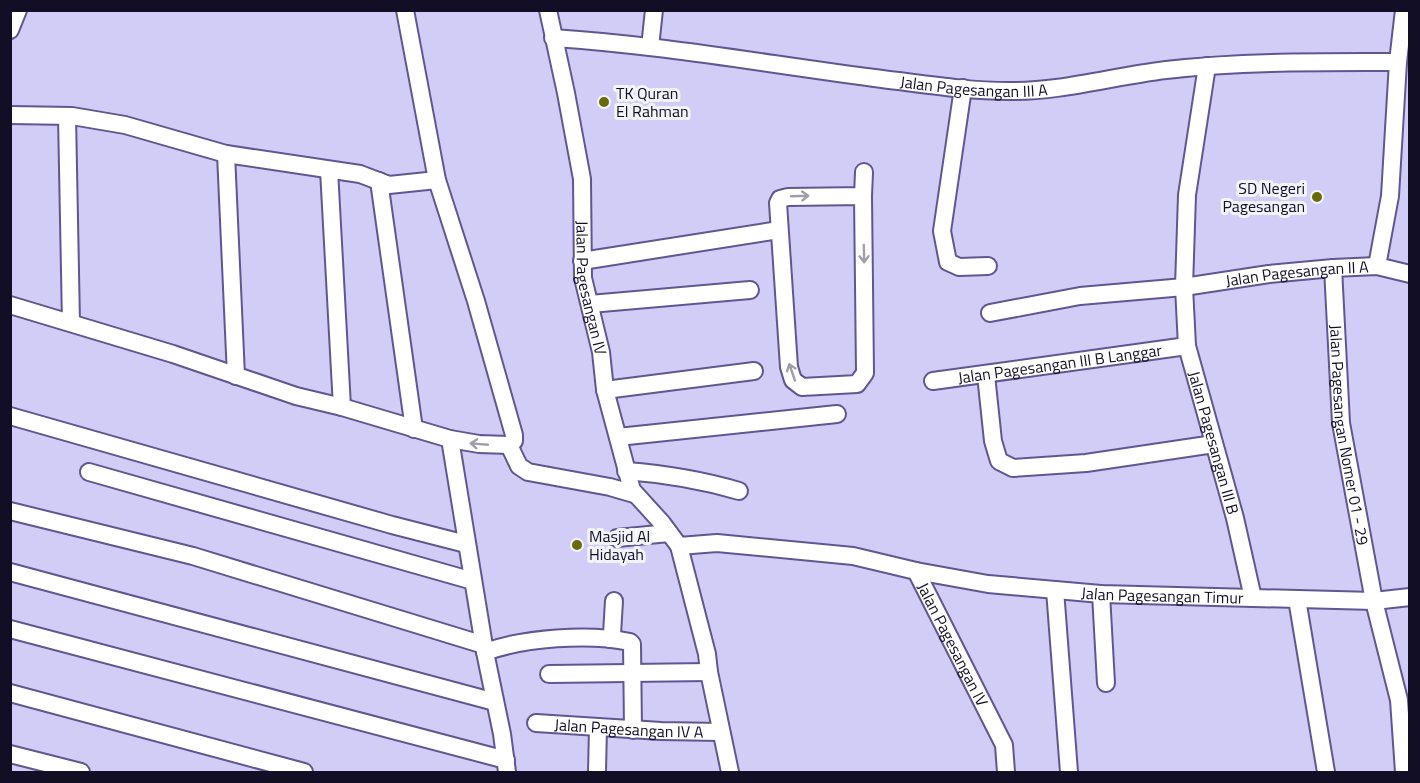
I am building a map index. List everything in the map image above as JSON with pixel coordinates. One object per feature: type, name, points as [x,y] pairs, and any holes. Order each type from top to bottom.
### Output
[{"type":"street","points":[[10,30],[18,10]]},
{"type":"street","points":[[405,10],[437,180],[476,301],[514,435],[513,452]]},
{"type":"street","name":"Jalan Pagesangan IV","points":[[548,10],[582,179],[582,261],[601,352],[605,390],[630,482],[674,540],[707,654],[730,772]]},
{"type":"street","points":[[650,47],[654,10]]},
{"type":"street","points":[[1377,266],[1390,196],[1398,62],[1404,10]]},
{"type":"street","name":"Jalan Pagesangan III A","points":[[553,38],[616,42],[787,67],[963,88],[1011,91],[1207,66],[1398,62]]},
{"type":"street","name":"Jalan Pagesangan III B","points":[[1207,66],[1187,195],[1184,287],[1187,346],[1234,518],[1253,598]]},
{"type":"street","points":[[963,88],[942,231],[948,262],[959,267],[988,266]]},
{"type":"street","points":[[10,115],[67,116],[125,125],[226,154],[360,174],[389,185],[437,180]]},
{"type":"street","points":[[67,116],[71,323]]},
{"type":"street","points":[[226,154],[236,376]]},
{"type":"street","points":[[329,170],[342,407]]},
{"type":"street","points":[[863,196],[788,197],[780,199],[778,203],[789,367],[793,380],[802,387],[857,384],[865,373],[864,172]]},
{"type":"street","points":[[379,181],[414,429]]},
{"type":"street","points":[[582,261],[779,230]]},
{"type":"street","name":"Jalan Pagesangan II A","points":[[990,313],[1080,296],[1184,287],[1269,274],[1333,268],[1377,266],[1410,274]]},
{"type":"street","name":"Jalan Pagesangan Nomer 01 - 29","points":[[1333,268],[1341,423],[1374,601],[1399,700],[1404,772]]},
{"type":"street","points":[[590,304],[750,290]]},
{"type":"street","points":[[10,305],[173,354],[296,396],[342,407],[450,440],[513,452],[528,472],[610,487],[678,476],[739,491]]},
{"type":"street","name":"Jalan Pagesangan III B Langgar","points":[[933,381],[1187,346]]},
{"type":"street","points":[[605,390],[754,372]]},
{"type":"street","points":[[986,375],[993,441],[999,461],[1013,468],[1086,463],[1214,444]]},
{"type":"street","points":[[618,437],[837,414]]},
{"type":"street","points":[[10,416],[466,544]]},
{"type":"street","points":[[10,629],[506,766],[466,544],[450,440]]},
{"type":"street","points":[[89,472],[473,581]]},
{"type":"street","points":[[10,511],[193,556],[485,649],[560,638],[626,641],[632,644],[633,730]]},
{"type":"street","points":[[617,538],[674,540]]},
{"type":"street","name":"Jalan Pagesangan IV","points":[[674,540],[853,556],[916,571],[1004,745],[1006,772]]},
{"type":"street","name":"Jalan Pagesangan Timur","points":[[916,571],[988,584],[1101,594],[1374,601],[1410,597]]},
{"type":"street","points":[[10,572],[495,702]]},
{"type":"street","points":[[1055,590],[1069,772]]},
{"type":"street","points":[[1101,594],[1106,683]]},
{"type":"street","points":[[1297,599],[1326,772]]},
{"type":"street","points":[[610,639],[614,601]]},
{"type":"street","points":[[549,674],[709,672]]},
{"type":"street","points":[[10,693],[304,772]]},
{"type":"street","name":"Jalan Pagesangan IV A","points":[[536,723],[633,730],[721,732]]},
{"type":"street","points":[[597,772],[598,728]]},
{"type":"street","points":[[10,754],[81,772]]},
{"type":"place","name":"TK Quran El Rahman","points":[[604,102]]},
{"type":"place","name":"SD Negeri Pagesangan","points":[[1317,197]]},
{"type":"place","name":"Masjid Al Hidayah","points":[[577,545]]}]
